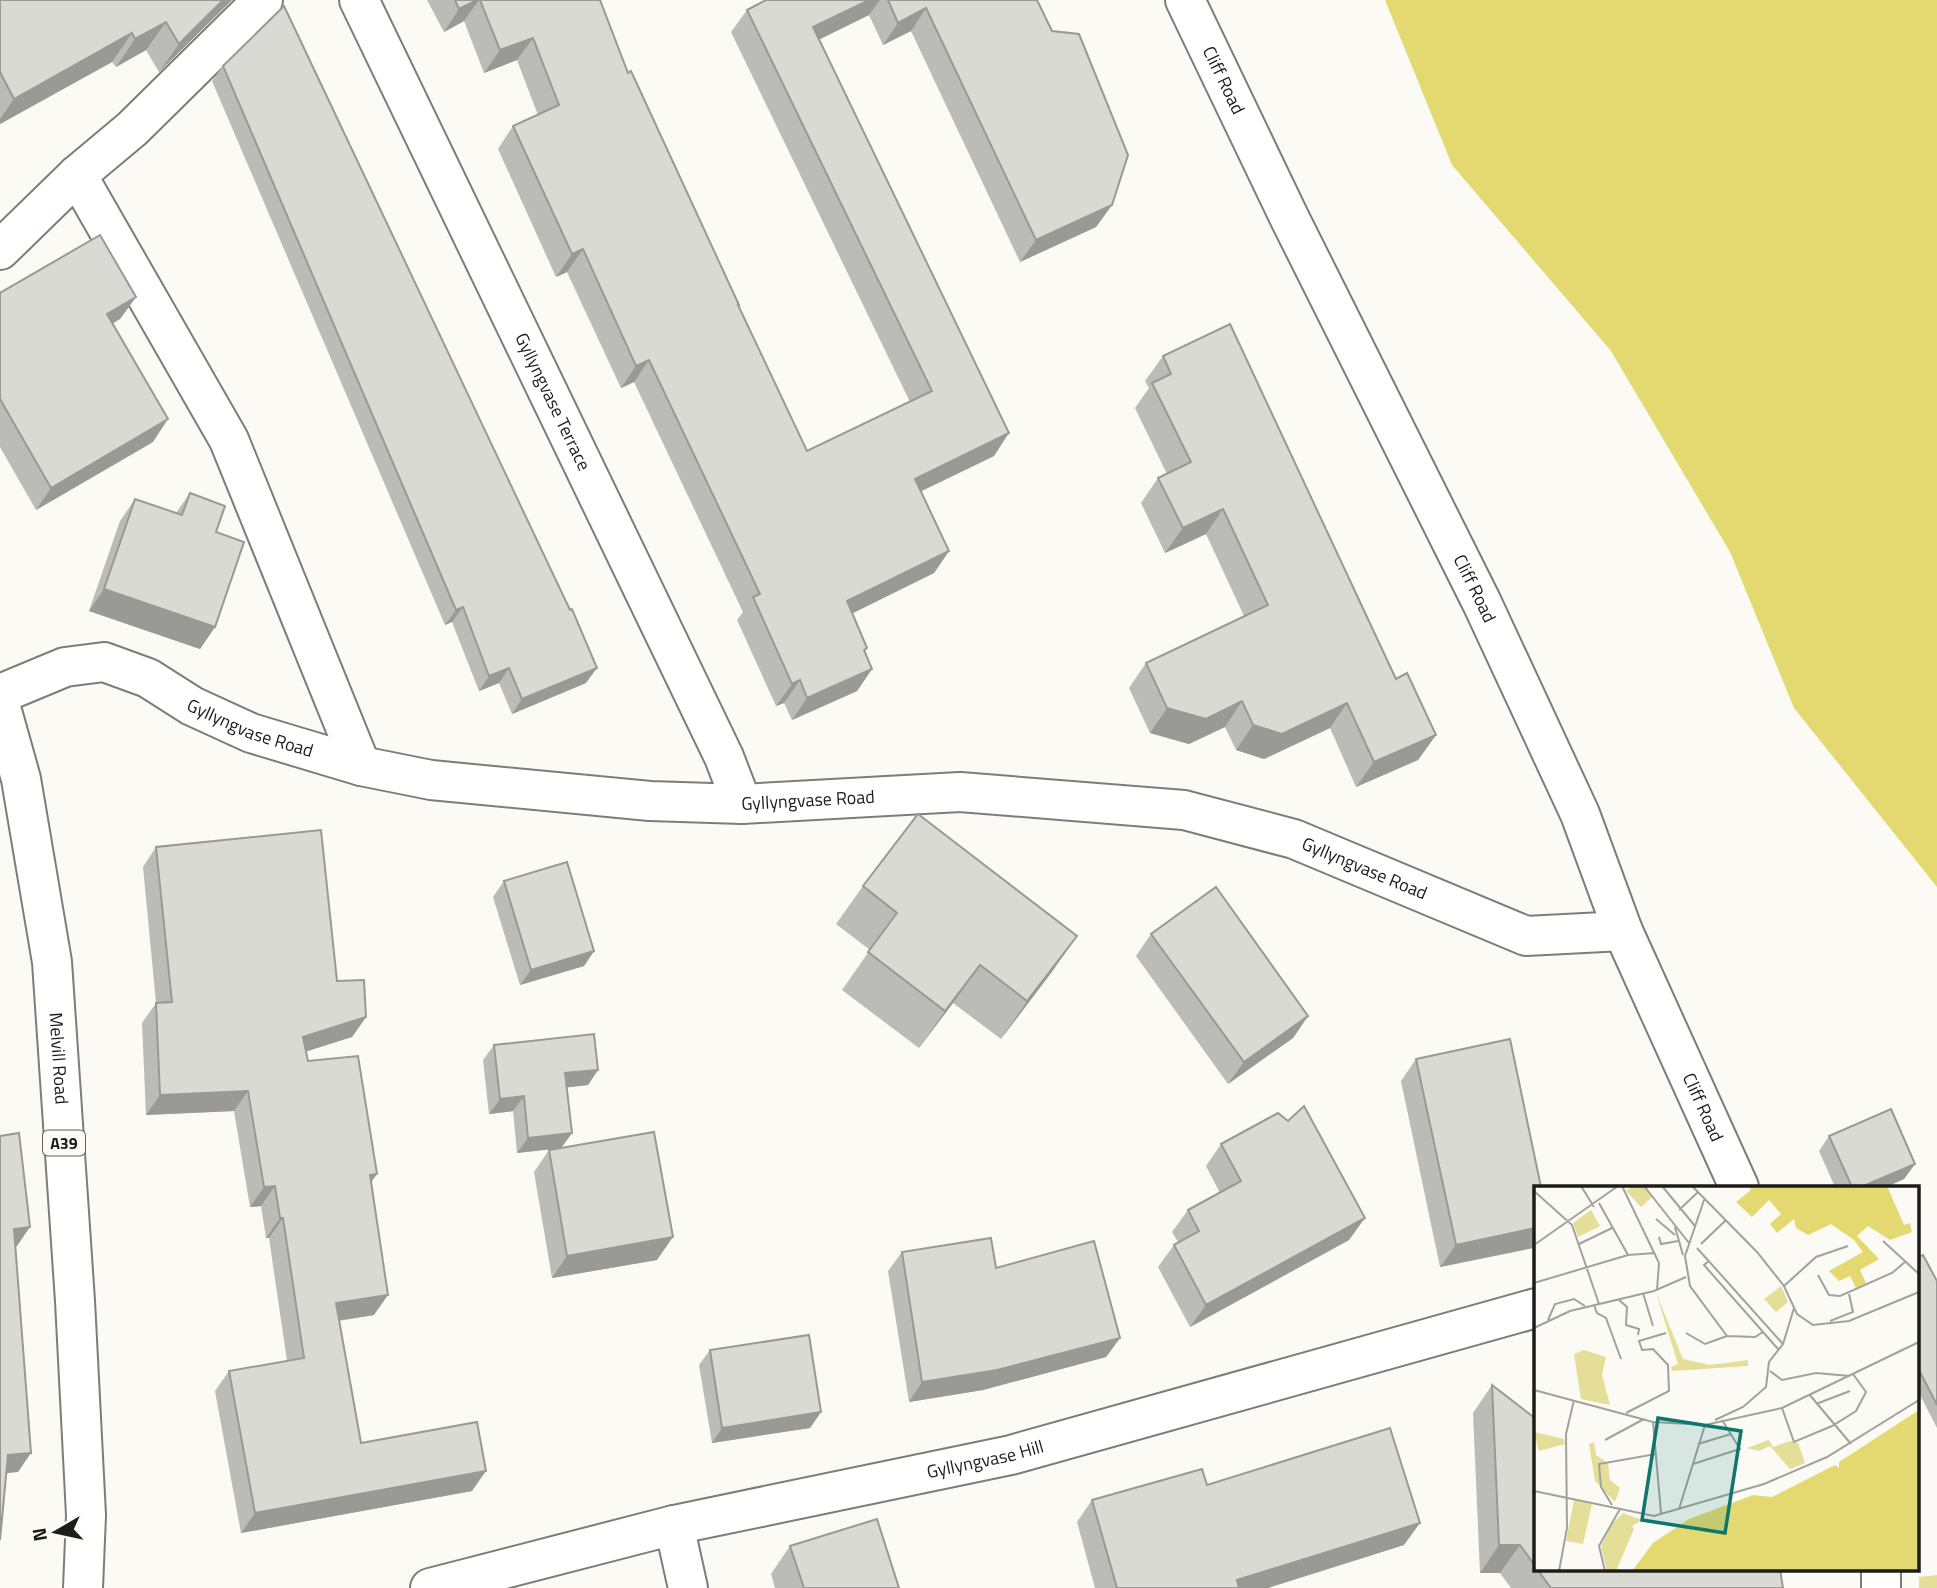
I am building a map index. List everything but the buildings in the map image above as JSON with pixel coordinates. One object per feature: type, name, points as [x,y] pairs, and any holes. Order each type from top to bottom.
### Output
[{"type":"street","points":[[0,250],[77,175],[132,129],[263,0]]},
{"type":"street","name":"Gyllyngvase Terrace","points":[[359,0],[724,757],[742,804]]},
{"type":"street","name":"Cliff Road","points":[[1185,0],[1289,218],[1482,603],[1580,814],[1623,931],[1739,1186]]},
{"type":"street","points":[[77,175],[229,440],[361,766]]},
{"type":"street","name":"Gyllyngvase Road","points":[[0,694],[65,667],[104,662],[148,678],[192,706],[251,733],[361,766],[430,780],[650,801],[742,804],[960,792],[1184,810],[1294,839],[1526,936],[1623,931]]},
{"type":"street","name":"Melvill Road","points":[[0,704],[21,779],[52,962],[75,1301],[85,1502],[83,1588]]},
{"type":"street","name":"Gyllyngvase Hill","points":[[430,1588],[674,1524],[1011,1455],[1534,1309]]},
{"type":"street","points":[[674,1524],[688,1588]]},
{"type":"street","points":[[1881,1570],[1881,1588]]},
{"type":"shaded area","points":[[1385,0],[1937,0],[1937,887],[1794,708],[1730,552],[1611,351],[1452,165]]},
{"type":"shaded area","points":[[1937,1575],[1937,1588],[1919,1588],[1919,1577]]}]
